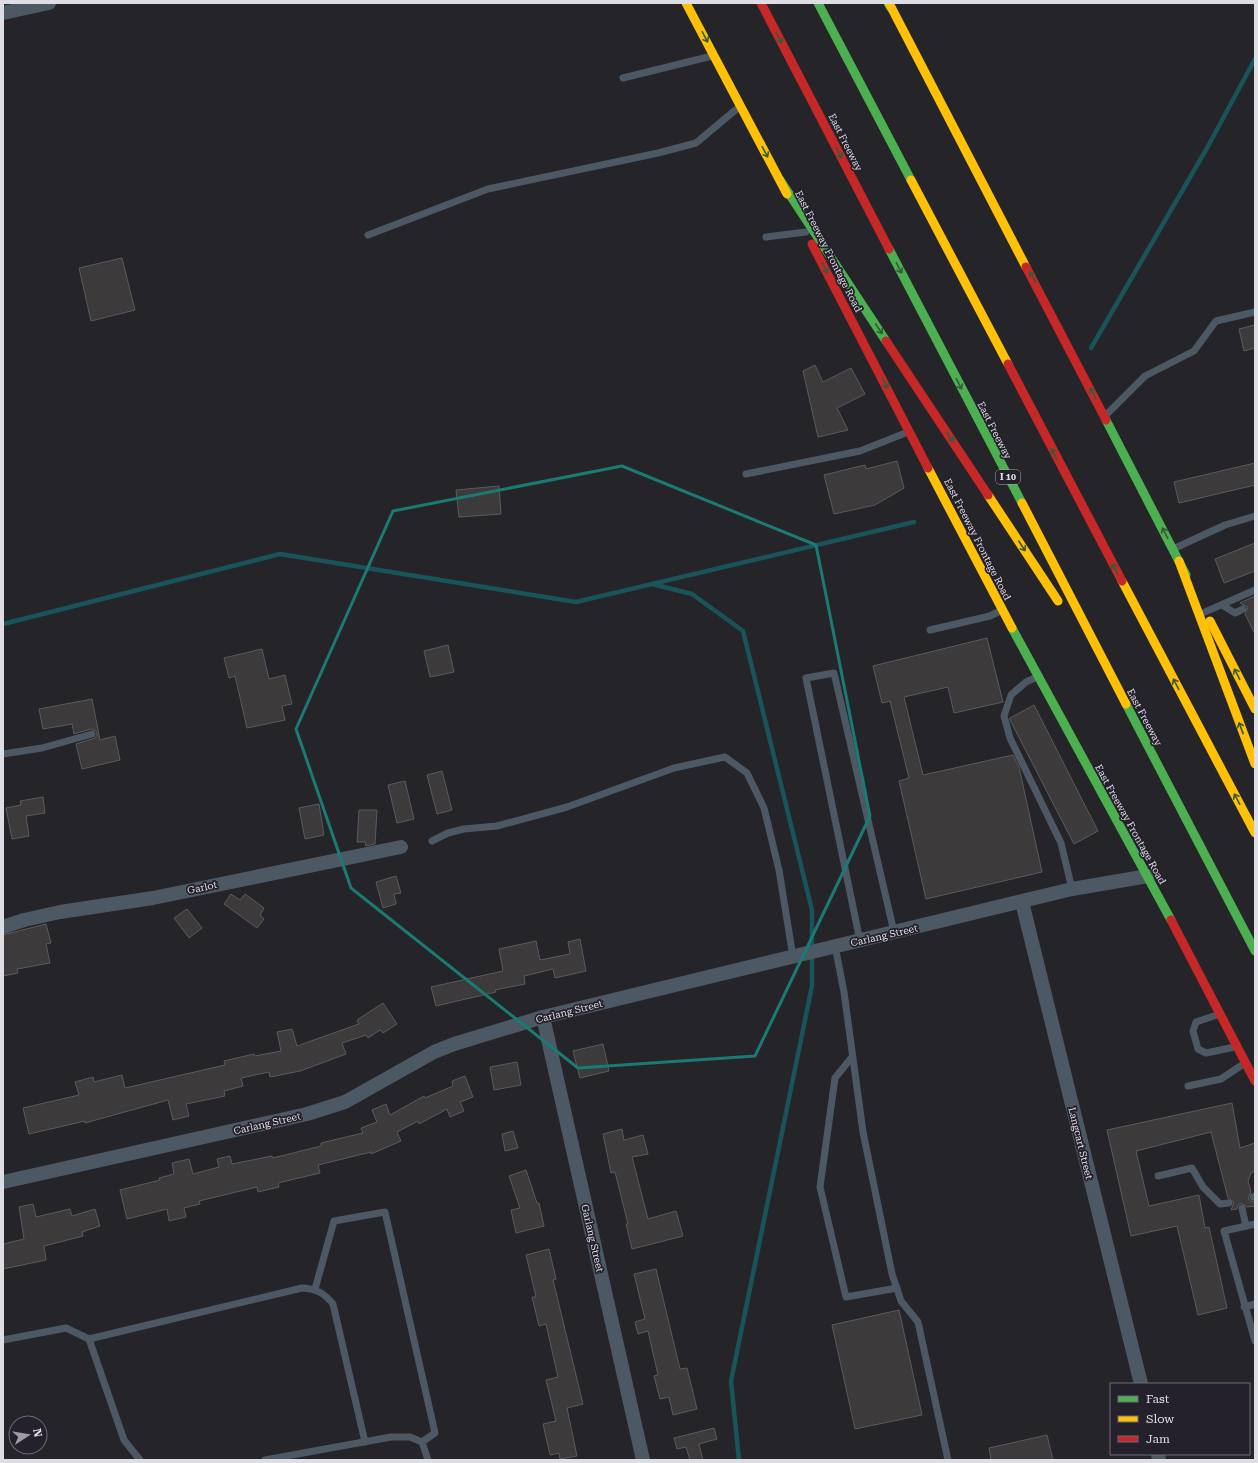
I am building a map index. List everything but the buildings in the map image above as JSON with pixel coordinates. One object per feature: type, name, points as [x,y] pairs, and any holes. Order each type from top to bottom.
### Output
[{"type":"main road","name":"East Freeway Frontage Road","points":[[686,3],[780,180],[1037,677],[1148,876],[1255,1081]]},
{"type":"main road","name":"East Freeway","points":[[761,3],[1255,952]]},
{"type":"main road","points":[[818,3],[1255,834]]},
{"type":"main road","points":[[889,5],[1105,416],[1205,612],[1252,696],[1255,709]]},
{"type":"main road","points":[[780,180],[1062,608]]},
{"type":"main road","points":[[1179,561],[1255,764]]},
{"type":"main road","points":[[1079,634],[1127,706]]},
{"type":"street","points":[[3,13],[49,3]]},
{"type":"street","name":"Garlot","points":[[3,927],[24,920],[60,912],[153,898],[401,848]]},
{"type":"street","name":"Carlang Street","points":[[3,1182],[307,1114],[346,1102],[434,1052],[454,1044],[543,1017],[1072,889],[1148,876]]},
{"type":"street","name":"Langcart Street","points":[[1022,902],[1140,1383]]},
{"type":"street","name":"Garlang Street","points":[[543,1017],[643,1460]]},
{"type":"lane","points":[[623,78],[714,55]]},
{"type":"lane","points":[[368,234],[488,189],[658,153],[696,143],[740,105]]},
{"type":"lane","points":[[766,237],[806,232]]},
{"type":"lane","points":[[1105,416],[1145,376],[1194,351],[1216,321],[1255,312]]},
{"type":"lane","points":[[746,474],[860,451],[910,431]]},
{"type":"lane","points":[[1173,549],[1225,525],[1255,516]]},
{"type":"lane","points":[[1205,612],[1255,590]]},
{"type":"lane","points":[[1222,605],[1235,613],[1243,609]]},
{"type":"lane","points":[[930,630],[990,616],[1002,610]]},
{"type":"lane","points":[[860,941],[806,678],[834,673],[894,932]]},
{"type":"lane","points":[[1037,677],[1026,682],[1011,694],[1004,716],[1010,738],[1061,843],[1072,889]]},
{"type":"lane","points":[[3,754],[42,748],[92,734]]},
{"type":"lane","points":[[432,841],[448,833],[464,829],[497,826],[567,807],[674,768],[725,757],[747,773],[764,808],[779,870],[793,957]]},
{"type":"lane","points":[[835,946],[844,992],[863,1132],[892,1274],[901,1301],[918,1322],[948,1460]]},
{"type":"lane","points":[[1220,1014],[1196,1022],[1193,1031],[1198,1049],[1206,1053],[1237,1047]]},
{"type":"lane","points":[[852,1057],[835,1078],[820,1187],[846,1297],[897,1288]]},
{"type":"lane","points":[[1188,1086],[1221,1079],[1246,1063]]},
{"type":"lane","points":[[1158,1176],[1192,1168],[1203,1187],[1220,1204],[1230,1203]]},
{"type":"lane","points":[[1242,1208],[1246,1226]]},
{"type":"lane","points":[[315,1289],[334,1221],[385,1212],[435,1433],[422,1442]]},
{"type":"lane","points":[[1255,1224],[1224,1231],[1244,1307],[1255,1341]]},
{"type":"lane","points":[[3,1340],[66,1328],[89,1339],[302,1288],[315,1289],[326,1295],[333,1304],[365,1442]]},
{"type":"lane","points":[[1244,1307],[1255,1304]]},
{"type":"lane","points":[[89,1339],[124,1440],[140,1460]]},
{"type":"lane","points":[[265,1460],[391,1437],[410,1436],[422,1442],[428,1460]]},
{"type":"highlighted area","points":[[622,466],[816,545],[870,816],[755,1056],[578,1068],[351,888],[296,729],[393,511]]},
{"type":"waterway","points":[[1091,348],[1207,148],[1255,59]]},
{"type":"waterway","points":[[3,624],[280,554],[576,602],[914,522]]},
{"type":"waterway","points":[[652,584],[692,594],[743,631],[812,910],[812,986],[731,1381],[739,1460]]},
{"type":"traffic: fast","points":[[818,3],[911,180]]},
{"type":"traffic: fast","points":[[888,3],[891,8]]},
{"type":"traffic: fast","points":[[780,180],[886,341]]},
{"type":"traffic: fast","points":[[889,249],[1022,503]]},
{"type":"traffic: fast","points":[[1106,420],[1186,575]]},
{"type":"traffic: fast","points":[[1012,628],[1171,920]]},
{"type":"traffic: fast","points":[[1126,704],[1255,951]]},
{"type":"traffic: slow","points":[[686,3],[787,194]]},
{"type":"traffic: slow","points":[[889,3],[1026,267]]},
{"type":"traffic: slow","points":[[911,180],[1008,364]]},
{"type":"traffic: slow","points":[[928,468],[1012,628]]},
{"type":"traffic: slow","points":[[988,495],[1058,601]]},
{"type":"traffic: slow","points":[[1022,503],[1126,704]]},
{"type":"traffic: slow","points":[[1179,561],[1255,764]]},
{"type":"traffic: slow","points":[[1122,581],[1255,833]]},
{"type":"traffic: slow","points":[[1210,621],[1255,709]]},
{"type":"traffic: jam","points":[[761,3],[889,249]]},
{"type":"traffic: jam","points":[[812,244],[928,468]]},
{"type":"traffic: jam","points":[[1026,267],[1106,420]]},
{"type":"traffic: jam","points":[[886,341],[988,495]]},
{"type":"traffic: jam","points":[[1008,364],[1122,581]]},
{"type":"traffic: jam","points":[[1171,920],[1255,1081]]}]
